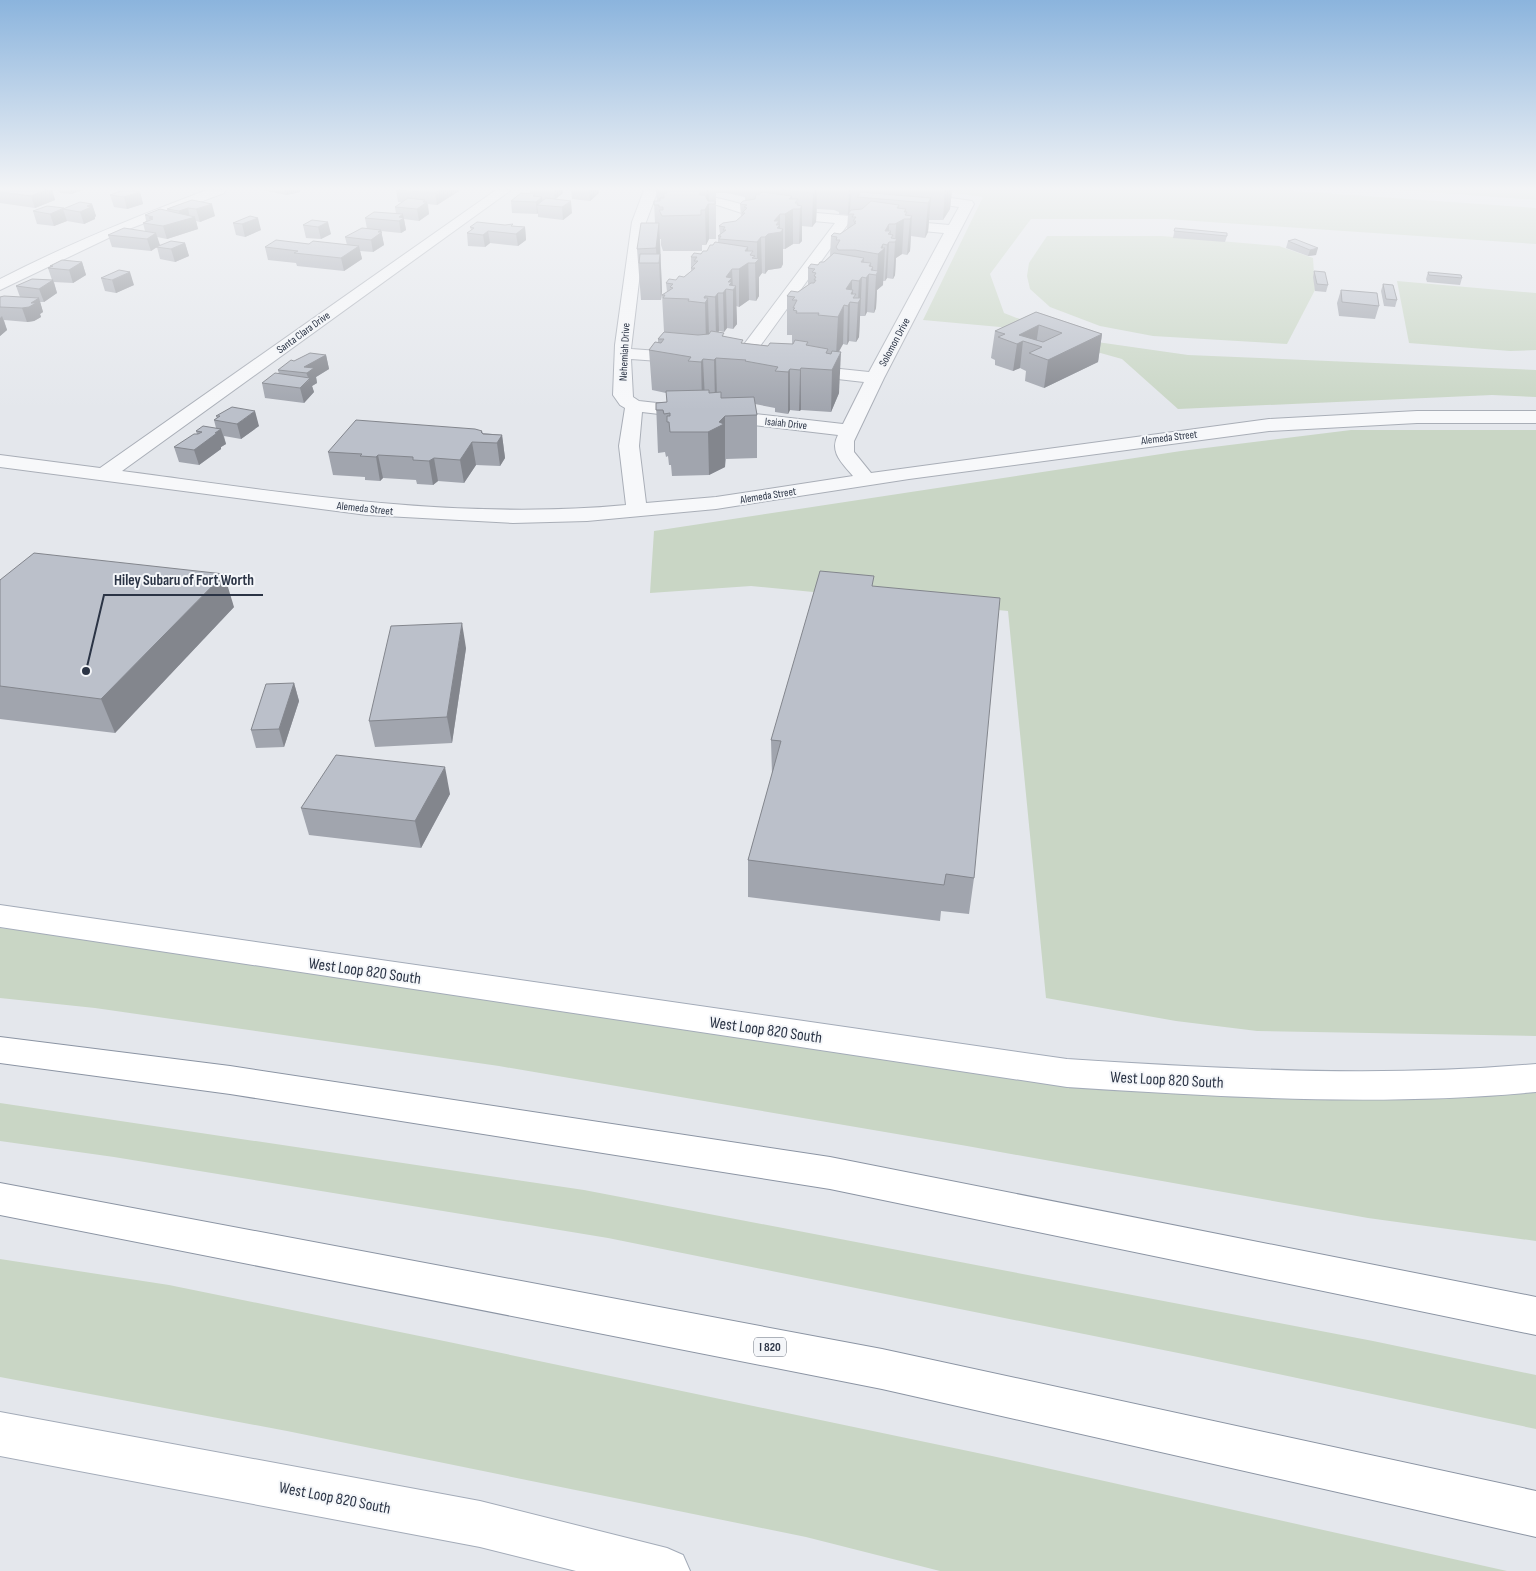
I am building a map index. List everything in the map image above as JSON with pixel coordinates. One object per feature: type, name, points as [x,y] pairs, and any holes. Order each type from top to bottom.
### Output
[{"type":"main road","name":"West Loop 820 South","points":[[0,916],[1067,1073],[1225,1083],[1396,1086],[1536,1078]]},
{"type":"main road","points":[[0,1050],[230,1080],[830,1173],[1536,1316]]},
{"type":"main road","name":"I 820","points":[[0,1199],[882,1369],[1536,1514]]},
{"type":"main road","name":"West Loop 820 South","points":[[0,1434],[480,1524],[666,1571]]},
{"type":"street","points":[[0,285],[42,263]]},
{"type":"street","name":"Santa Clara Drive","points":[[103,475],[400,263]]},
{"type":"street","name":"Nehemiah Drive","points":[[634,263],[623,353],[622,395],[626,401],[634,406]]},
{"type":"street","points":[[739,363],[812,263]]},
{"type":"street","name":"Solomon Drive","points":[[866,479],[844,453],[844,441],[935,263]]},
{"type":"street","points":[[623,353],[700,360]]},
{"type":"street","points":[[720,361],[758,365]]},
{"type":"street","points":[[788,368],[875,378]]},
{"type":"street","points":[[634,406],[629,446],[637,511]]},
{"type":"street","name":"Isaiah Drive","points":[[634,406],[848,430]]},
{"type":"street","name":"Alemeda Street","points":[[0,461],[367,508],[513,517],[637,511],[760,497],[866,479],[1269,425],[1417,417],[1536,417]]},
{"type":"green space","points":[[951,263],[998,263],[990,274],[1004,313],[1069,338],[1188,355],[1536,370],[1536,397],[1492,395],[1178,409],[1122,359],[1011,328],[923,320]]},
{"type":"green space","points":[[1029,263],[1313,263],[1315,290],[1287,344],[1153,336],[1100,326],[1050,307],[1030,289],[1027,276]]},
{"type":"green space","points":[[1397,281],[1536,293],[1536,350],[1510,351],[1409,343]]},
{"type":"green space","points":[[1351,430],[1536,430],[1536,1036],[1257,1031],[1176,1021],[1046,998],[1008,611],[751,586],[650,593],[654,531],[1181,451]]},
{"type":"green space","points":[[0,928],[40,932],[840,1053],[1150,1092],[1536,1090],[1536,1241],[1368,1218],[967,1146],[499,1066],[95,1008],[0,998]]},
{"type":"green space","points":[[0,1103],[584,1190],[1373,1341],[1536,1375],[1536,1429],[1198,1357],[608,1238],[114,1157],[0,1141]]},
{"type":"green space","points":[[0,1259],[169,1285],[444,1341],[992,1456],[1507,1571],[940,1571],[806,1537],[287,1431],[0,1377]]},
{"type":"building","points":[[55,263],[80,263],[69,270],[48,268],[53,266],[50,266]]},
{"type":"building","points":[[696,263],[748,263],[739,269],[732,269],[726,277],[732,278],[728,282],[732,282],[729,285],[736,286],[733,290],[726,289],[715,297],[705,296],[704,298],[708,298],[705,303],[688,301],[689,299],[663,298],[665,295],[662,295],[673,288],[670,287],[673,284],[666,283],[669,279],[676,280],[679,276],[684,277],[695,268],[691,268]]},
{"type":"building","points":[[819,263],[871,263],[869,266],[873,267],[871,270],[878,271],[876,275],[869,274],[866,278],[862,277],[859,281],[852,280],[846,289],[853,290],[851,294],[856,294],[853,298],[861,298],[858,303],[850,302],[848,306],[844,305],[838,317],[818,315],[819,313],[796,313],[797,311],[793,310],[795,308],[793,308],[797,300],[792,300],[795,297],[787,296],[791,291],[798,292],[814,283],[816,273],[812,272],[815,269],[808,268],[811,264],[818,265]]},
{"type":"building","points":[[119,270],[130,272],[112,280],[101,278]]},
{"type":"building","points":[[1314,271],[1325,272],[1328,285],[1317,284]]},
{"type":"building","points":[[1428,272],[1461,275],[1462,278],[1429,275]]},
{"type":"building","points":[[32,279],[53,280],[39,289],[16,286]]},
{"type":"building","points":[[1383,284],[1393,285],[1397,300],[1386,299]]},
{"type":"building","points":[[1341,290],[1377,293],[1379,306],[1342,302]]},
{"type":"building","points":[[0,297],[39,298],[31,303],[36,303],[29,307],[0,307]]},
{"type":"building","points":[[1036,312],[1102,334],[1048,360],[1029,353],[1042,347],[1023,341],[1017,344],[998,337],[1005,334],[995,331]],"holes":[[[1039,325],[1062,333],[1043,342],[1019,335]]]},
{"type":"building","points":[[711,331],[724,333],[722,336],[743,340],[741,343],[768,346],[770,343],[793,344],[795,340],[808,342],[806,345],[828,349],[826,353],[831,354],[832,351],[841,352],[832,370],[801,368],[800,370],[790,369],[788,372],[775,371],[778,367],[746,360],[716,358],[714,360],[703,359],[701,362],[688,361],[691,357],[649,350],[655,342],[661,343],[664,339],[658,339],[664,332],[698,335],[709,334]]},
{"type":"building","points":[[310,353],[326,355],[304,367],[314,368],[307,373],[278,370],[291,360],[294,361]]},
{"type":"building","points":[[275,373],[310,378],[300,388],[262,383]]},
{"type":"building","points":[[709,390],[709,393],[721,392],[721,398],[754,397],[757,415],[725,416],[719,422],[724,424],[708,432],[670,432],[667,416],[670,416],[670,413],[664,414],[663,410],[656,410],[656,403],[667,402],[666,391]]},
{"type":"building","points":[[232,407],[255,411],[237,424],[214,420],[220,416],[216,416]]},
{"type":"building","points":[[356,420],[475,429],[482,431],[483,434],[502,435],[497,443],[472,442],[460,460],[434,458],[429,461],[413,460],[413,457],[378,455],[376,457],[360,456],[362,454],[328,452]]},
{"type":"building","points":[[203,426],[221,429],[194,450],[174,447],[194,434],[202,432],[196,431]]},
{"type":"building","points":[[34,553],[224,574],[101,699],[0,686],[0,580]]},
{"type":"building","points":[[820,571],[874,576],[872,586],[1000,598],[974,878],[946,874],[944,885],[748,860],[781,741],[771,740]]},
{"type":"building","points":[[462,623],[447,717],[369,721],[391,626]]},
{"type":"building","points":[[294,683],[279,729],[251,730],[266,684]]},
{"type":"building","points":[[336,755],[445,767],[415,821],[301,808]]},
{"type":"place","name":"Hiley Subaru of Fort Worth","points":[[86,671]]}]
